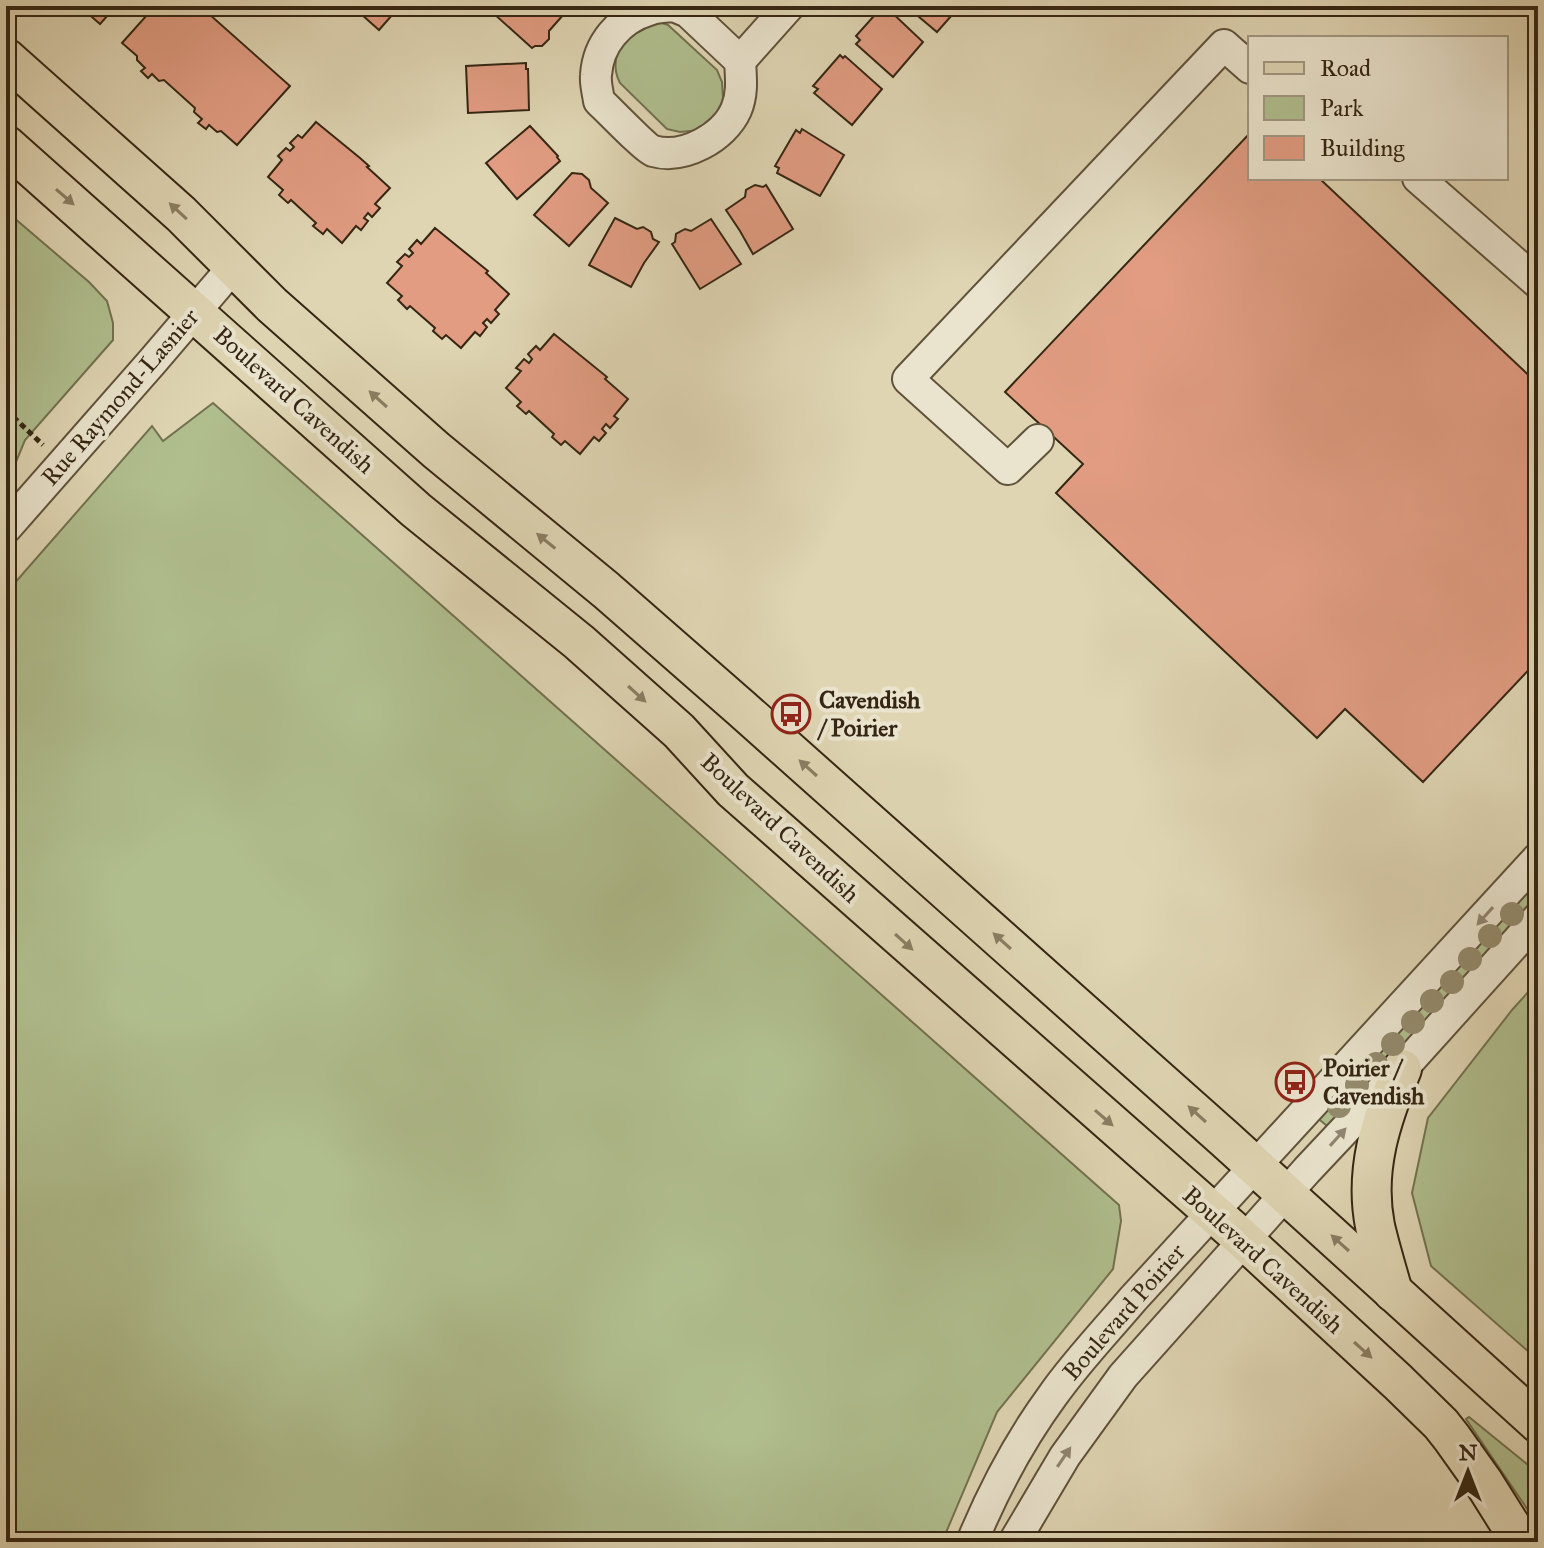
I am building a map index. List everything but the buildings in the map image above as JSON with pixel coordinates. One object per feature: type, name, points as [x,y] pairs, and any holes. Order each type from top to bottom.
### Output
[{"type":"main road","points":[[6,58],[181,214],[272,305],[436,450],[606,590],[742,709],[1538,1423]]},
{"type":"main road","name":"Boulevard Cavendish","points":[[6,145],[416,510],[579,642],[679,731],[733,790],[1244,1240],[1398,1382],[1441,1424],[1484,1483],[1521,1542]]},
{"type":"main road","points":[[702,755],[742,709]]},
{"type":"main road","points":[[1393,1292],[1375,1225],[1371,1178],[1380,1128],[1402,1069]]},
{"type":"street","points":[[740,61],[688,12],[674,6],[651,8],[630,17],[613,32],[601,52],[596,76],[599,101],[652,151],[677,152],[701,146],[721,131],[736,110],[742,86],[740,61],[789,6]]},
{"type":"street","points":[[1038,440],[1008,469],[908,379],[1224,45],[1248,66]]},
{"type":"street","points":[[1420,180],[1538,283]]},
{"type":"street","name":"Rue Raymond-Lasnier","points":[[6,528],[234,266]]},
{"type":"street","name":"Boulevard Poirier","points":[[972,1542],[1007,1468],[1054,1394],[1133,1299],[1538,858]]},
{"type":"street","name":"Boulevard Poirier","points":[[1014,1542],[1065,1456],[1123,1376],[1538,918]]},
{"type":"path","points":[[6,410],[62,464]]},
{"type":"green space","points":[[656,21],[668,25],[717,70],[722,82],[723,98],[718,115],[700,130],[680,132],[667,129],[620,83],[616,60],[622,42],[632,32]]},
{"type":"green space","points":[[6,211],[107,301],[113,323],[113,340],[25,440],[16,462],[6,473]]},
{"type":"green space","points":[[213,403],[1119,1205],[1121,1221],[1113,1269],[997,1412],[942,1542],[6,1542],[6,593],[152,426],[163,441]]},
{"type":"green space","points":[[1538,870],[1538,902],[1332,1130],[1315,1116]]},
{"type":"green space","points":[[1538,981],[1538,1360],[1431,1266],[1412,1193],[1428,1118]]},
{"type":"green space","points":[[1469,1417],[1538,1473],[1538,1525],[1466,1419]]},
{"type":"place","name":"Cavendish / Poirier","points":[[791,714]]},
{"type":"place","name":"Poirier / Cavendish","points":[[1295,1082]]}]
